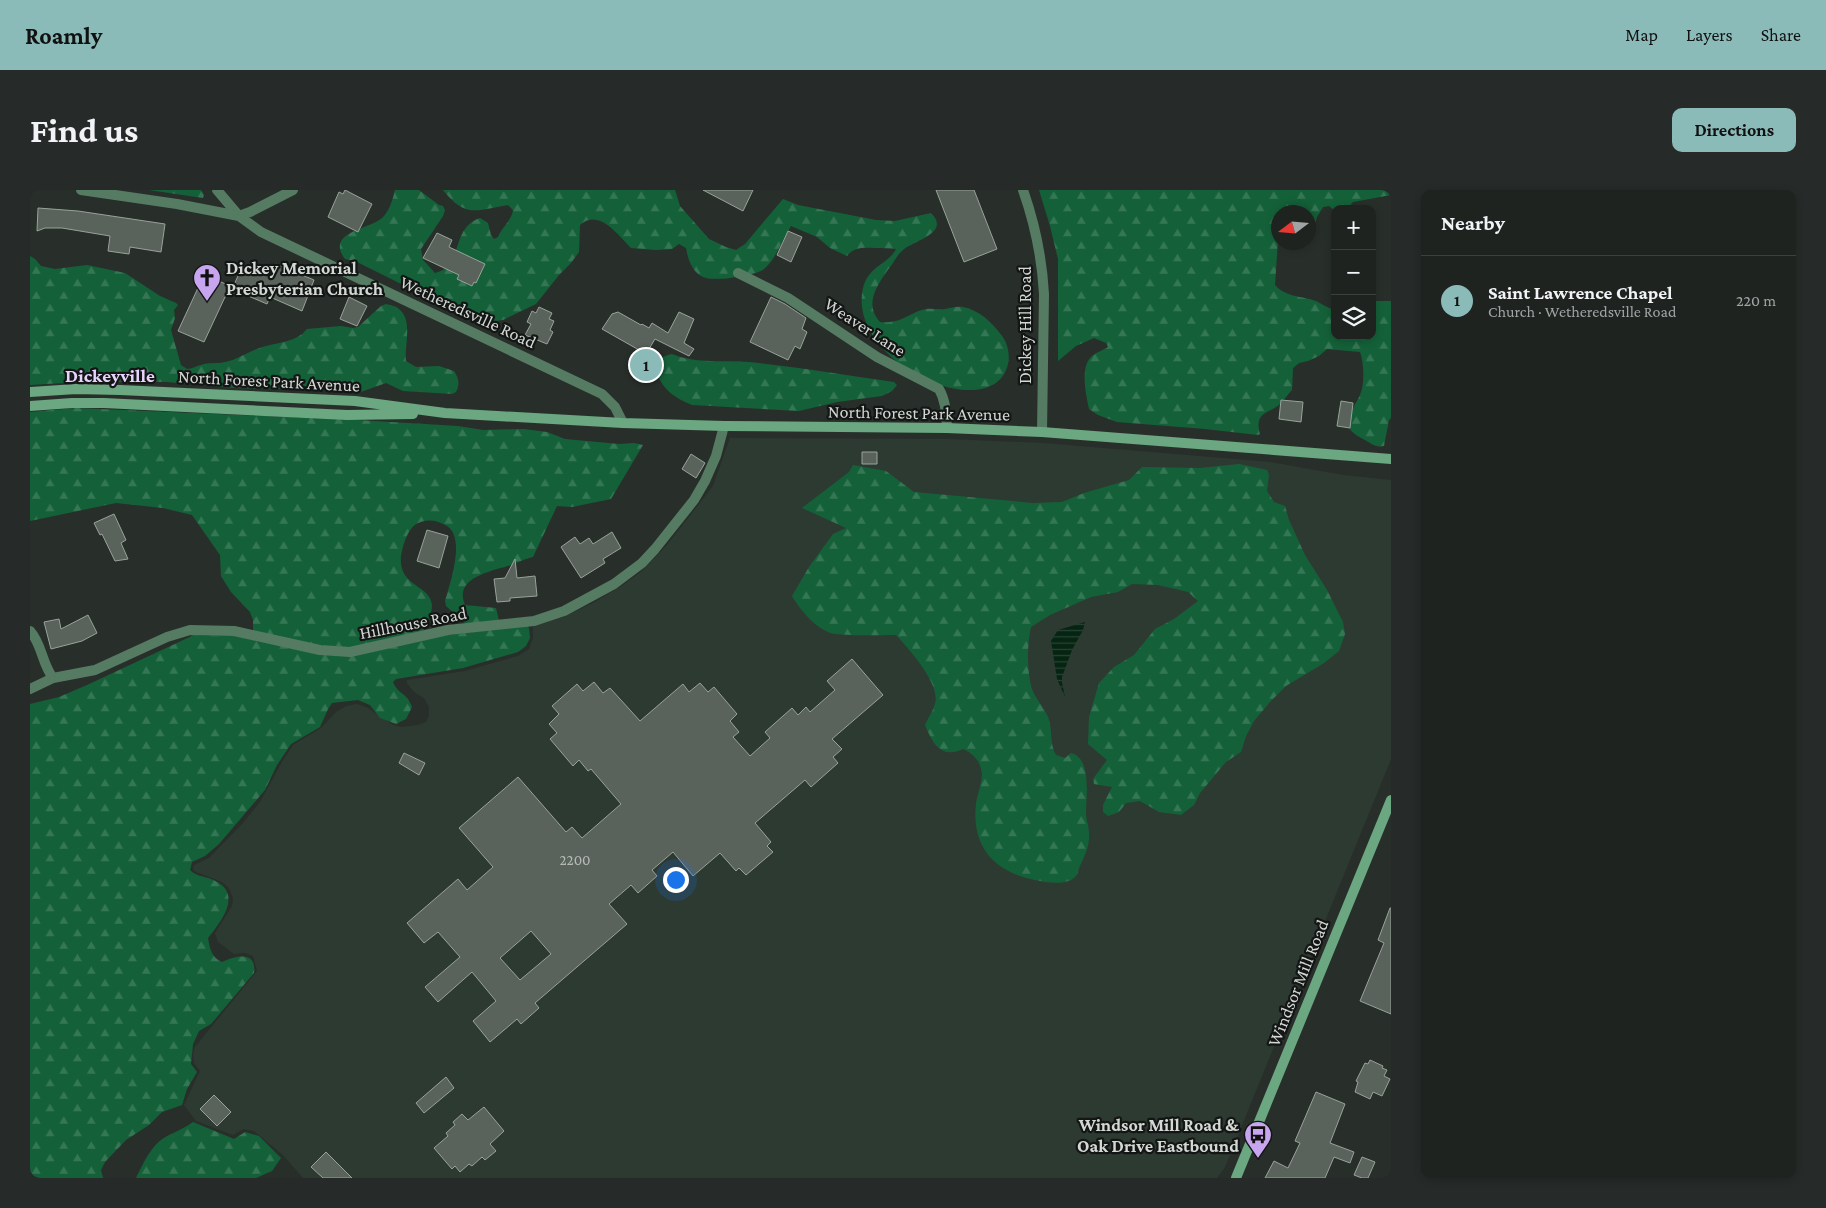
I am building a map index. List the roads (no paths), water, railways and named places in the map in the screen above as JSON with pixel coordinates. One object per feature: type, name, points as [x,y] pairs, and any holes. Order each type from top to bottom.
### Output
[{"type":"main road","name":"North Forest Park Avenue","points":[[30,392],[76,389],[120,390],[355,401],[445,413],[623,423],[947,428],[1042,432],[1391,459]]},
{"type":"main road","name":"North Forest Park Avenue","points":[[30,406],[57,403],[104,403],[347,416],[445,413]]},
{"type":"main road","name":"Windsor Mill Road","points":[[1236,1178],[1391,800]]},
{"type":"street","points":[[81,190],[177,204],[239,216],[293,190]]},
{"type":"street","name":"Wetheredsville Road","points":[[217,190],[239,216],[261,232],[602,394],[615,407],[623,423]]},
{"type":"street","name":"Dickey Hill Road","points":[[1023,190],[1033,219],[1043,271],[1042,432]]},
{"type":"street","name":"Weaver Lane","points":[[738,273],[788,298],[877,357],[939,389],[944,397],[947,428]]},
{"type":"street","name":"Hillhouse Road","points":[[30,689],[53,678],[95,670],[167,637],[190,630],[234,632],[320,650],[350,652],[448,630],[528,622],[564,611],[614,584],[642,563],[655,549],[694,500],[706,481],[716,456],[724,426]]},
{"type":"street","points":[[30,630],[36,637],[47,670],[53,678]]},
{"type":"place","name":"Dickey Memorial Presbyterian Church","points":[[207,302]]},
{"type":"place","name":"Saint Lawrence Chapel","points":[[646,365]]},
{"type":"place","name":"Windsor Mill Road & Oak Drive Eastbound","points":[[1258,1159]]},
{"type":"district","name":"Dickeyville","points":[[110,375]]}]
